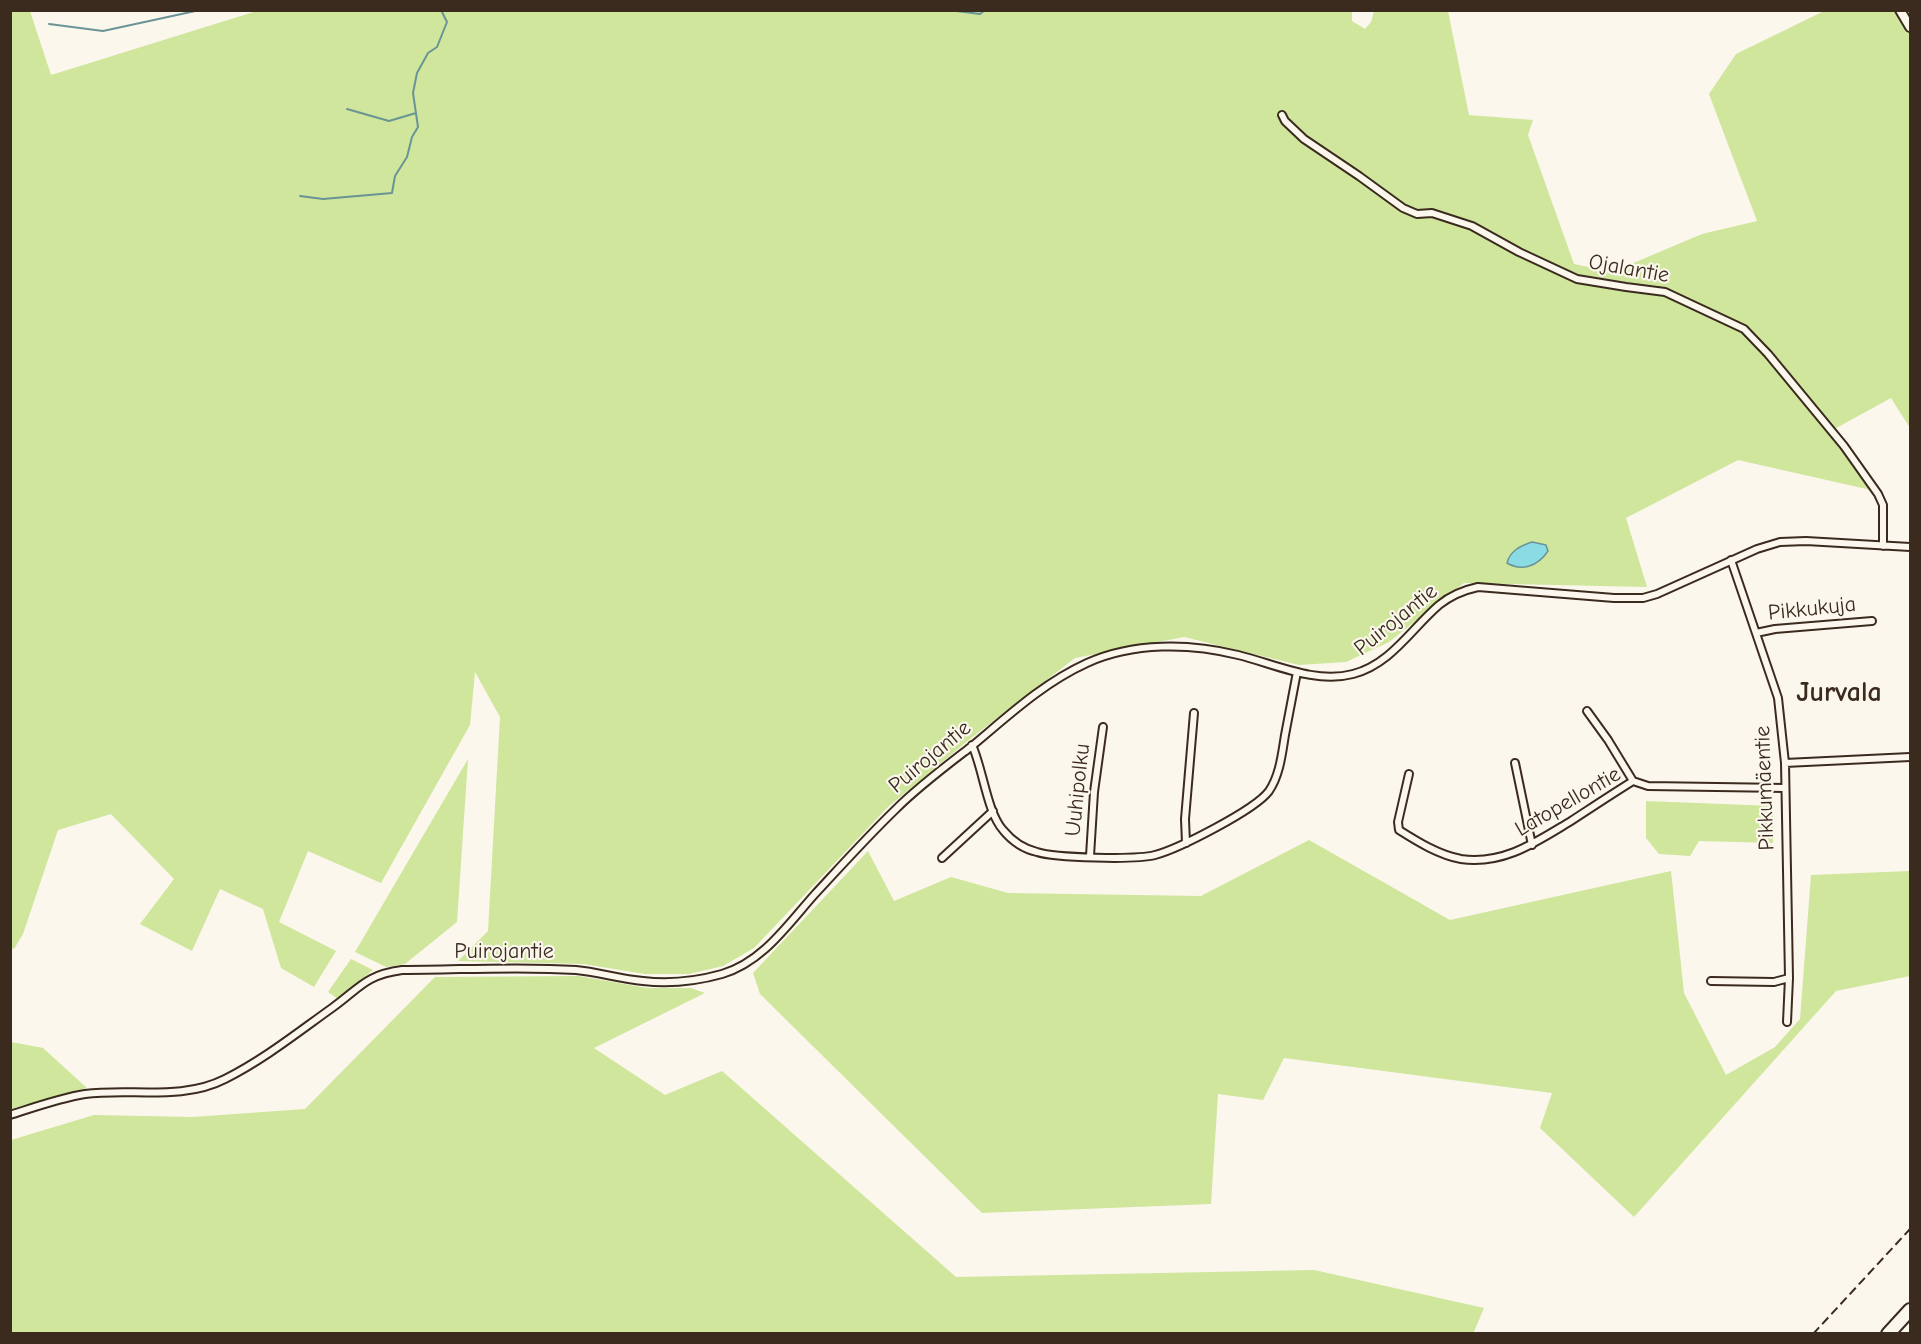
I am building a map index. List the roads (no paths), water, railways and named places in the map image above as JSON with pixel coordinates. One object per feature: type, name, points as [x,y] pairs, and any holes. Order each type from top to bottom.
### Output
[{"type":"highway","points":[[1888,1334],[1911,1310]]},
{"type":"street","points":[[1900,10],[1911,27]]},
{"type":"street","name":"Ojalantie","points":[[1282,115],[1285,121],[1304,139],[1403,208],[1417,214],[1432,213],[1472,226],[1519,252],[1577,279],[1665,292],[1744,329],[1844,446],[1878,494],[1883,505],[1883,546]]},
{"type":"street","name":"Puirojantie","points":[[10,1115],[57,1100],[87,1094],[198,1089],[223,1080],[248,1066],[368,979],[388,972],[521,968],[578,970],[645,981],[689,981],[726,973],[758,956],[897,808],[1035,694],[1063,675],[1090,661],[1142,648],[1168,646],[1205,648],[1298,672],[1329,677],[1351,675],[1382,660],[1403,643],[1440,604],[1465,590],[1478,587],[1614,598],[1643,598],[1657,594],[1757,549],[1780,542],[1806,541],[1911,547]]},
{"type":"street","name":"Pikkumäentie","points":[[1731,560],[1778,698],[1785,763],[1789,978],[1787,1022]]},
{"type":"street","name":"Pikkukuja","points":[[1756,633],[1775,629],[1872,621]]},
{"type":"street","points":[[972,745],[993,811],[1001,828],[1022,847],[1052,855],[1145,857],[1155,855],[1186,843],[1244,812],[1269,791],[1279,769],[1298,672]]},
{"type":"street","points":[[1587,711],[1633,781]]},
{"type":"street","points":[[1186,843],[1185,819],[1194,713]]},
{"type":"street","name":"Uuhipolku","points":[[1090,856],[1094,792],[1103,727]]},
{"type":"street","points":[[1785,763],[1911,757]]},
{"type":"street","points":[[1515,763],[1532,846]]},
{"type":"street","name":"Latopellontie","points":[[1408,774],[1398,822],[1399,830],[1444,854],[1460,859],[1478,860],[1500,858],[1532,846],[1633,781],[1648,786],[1785,788]]},
{"type":"street","points":[[942,858],[993,811]]},
{"type":"street","points":[[1711,981],[1774,982],[1789,978]]},
{"type":"water","points":[[1532,542],[1546,545],[1548,551],[1535,564],[1518,567],[1507,563],[1510,555],[1523,545]]},
{"type":"waterway","points":[[49,24],[103,31],[200,10]]},
{"type":"waterway","points":[[300,196],[323,199],[392,193],[395,176],[407,157],[412,137],[418,127],[413,93],[417,73],[428,53],[437,47],[447,22],[441,10]]},
{"type":"waterway","points":[[949,10],[980,14],[985,10]]},
{"type":"waterway","points":[[347,109],[389,121],[416,113]]},
{"type":"railway","points":[[1813,1334],[1910,1229]]},
{"type":"district","name":"Jurvala","points":[[1839,693]]}]
